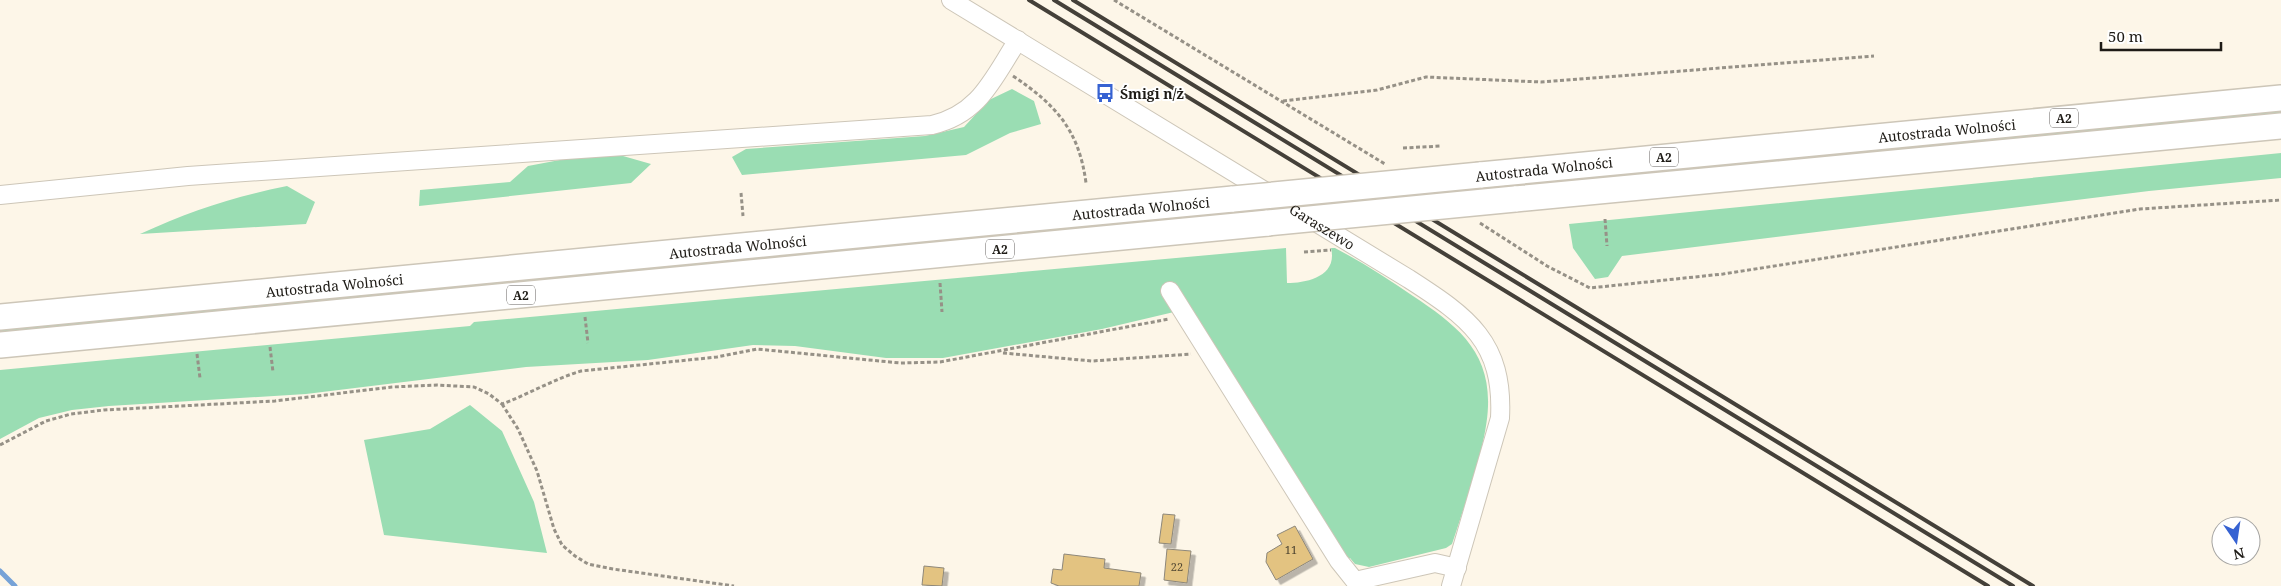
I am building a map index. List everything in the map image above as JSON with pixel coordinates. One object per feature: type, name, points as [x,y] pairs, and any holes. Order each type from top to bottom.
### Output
[{"type":"highway","name":"Autostrada Wolności","points":[[0,317],[2281,98]]},
{"type":"highway","name":"Autostrada Wolności","points":[[0,345],[2281,126]]},
{"type":"street","name":"Garaszewo","points":[[950,0],[1429,292],[1451,307],[1476,331],[1496,368],[1500,390],[1500,418],[1451,586]]},
{"type":"street","points":[[0,195],[197,175],[920,127],[947,122],[969,110],[986,90],[1018,40]]},
{"type":"street","points":[[1170,292],[1339,561],[1356,583],[1435,563],[1456,568]]},
{"type":"path","points":[[1114,0],[1388,166]]},
{"type":"path","points":[[1282,101],[1378,90],[1426,77],[1541,82],[1874,56]]},
{"type":"path","points":[[1000,68],[1040,94],[1056,111],[1082,158],[1086,183]]},
{"type":"path","points":[[1403,148],[1441,146]]},
{"type":"path","points":[[741,193],[743,216]]},
{"type":"path","points":[[1472,219],[1547,266],[1590,288],[1723,274],[2140,208],[2281,200]]},
{"type":"path","points":[[1605,219],[1607,246]]},
{"type":"path","points":[[1304,252],[1331,250]]},
{"type":"path","points":[[940,283],[942,312]]},
{"type":"path","points":[[585,317],[588,343]]},
{"type":"path","points":[[502,404],[532,393],[565,376],[581,371],[717,357],[757,349],[923,364],[1094,335],[1152,321],[1187,319]]},
{"type":"path","points":[[270,347],[273,372]]},
{"type":"path","points":[[998,352],[1092,361],[1184,356],[1206,350]]},
{"type":"path","points":[[197,354],[200,378]]},
{"type":"path","points":[[0,444],[46,421],[71,414],[104,410],[275,401],[392,387],[437,385],[474,388],[489,394],[502,404],[518,429],[537,470],[554,529],[562,545],[575,556],[588,564],[613,569],[734,586]]},
{"type":"green space","points":[[1012,89],[1034,101],[1041,124],[1010,133],[966,155],[742,175],[732,157],[746,149],[925,136],[964,127],[989,100]]},
{"type":"green space","points":[[2281,107],[2281,115],[1563,184],[1561,178]]},
{"type":"green space","points":[[2281,153],[2281,178],[2149,191],[1622,256],[1608,277],[1595,279],[1573,248],[1569,224]]},
{"type":"green space","points":[[616,154],[651,164],[631,183],[419,206],[420,190],[510,182],[528,166],[565,159]]},
{"type":"green space","points":[[287,186],[315,202],[306,224],[140,234],[176,218],[212,206]]},
{"type":"green space","points":[[1164,216],[1166,222],[0,334],[0,327]]},
{"type":"green space","points":[[1286,248],[1287,283],[1295,283],[1319,276],[1330,265],[1332,258],[1331,248],[1335,248],[1384,277],[1443,317],[1467,340],[1476,354],[1483,369],[1487,386],[1487,421],[1480,453],[1452,544],[1446,548],[1369,567],[1355,564],[1350,558],[1346,560],[1174,312],[1102,329],[943,358],[886,358],[795,346],[753,345],[648,360],[526,367],[306,394],[72,410],[39,418],[0,439],[0,370],[470,326],[474,322]]},
{"type":"green space","points":[[470,405],[502,431],[534,502],[547,553],[384,535],[364,440],[430,429]]},
{"type":"building","points":[[1163,514],[1175,515],[1171,544],[1159,543]]},
{"type":"building","points":[[1295,526],[1313,559],[1276,580],[1266,562],[1267,553],[1282,544],[1277,535]]},
{"type":"building","points":[[1167,549],[1191,551],[1187,583],[1164,580]]},
{"type":"building","points":[[1064,554],[1105,559],[1104,568],[1141,573],[1139,586],[1059,586],[1051,583],[1053,569],[1062,570]]},
{"type":"building","points":[[924,566],[944,568],[942,586],[922,585]]},
{"type":"waterway","points":[[0,571],[15,586]]},
{"type":"railway","points":[[1029,0],[1988,586]]},
{"type":"railway","points":[[1054,0],[2013,586]]},
{"type":"railway","points":[[1073,0],[2033,586]]},
{"type":"place","name":"Śmigi n/ż","points":[[1105,93]]}]
